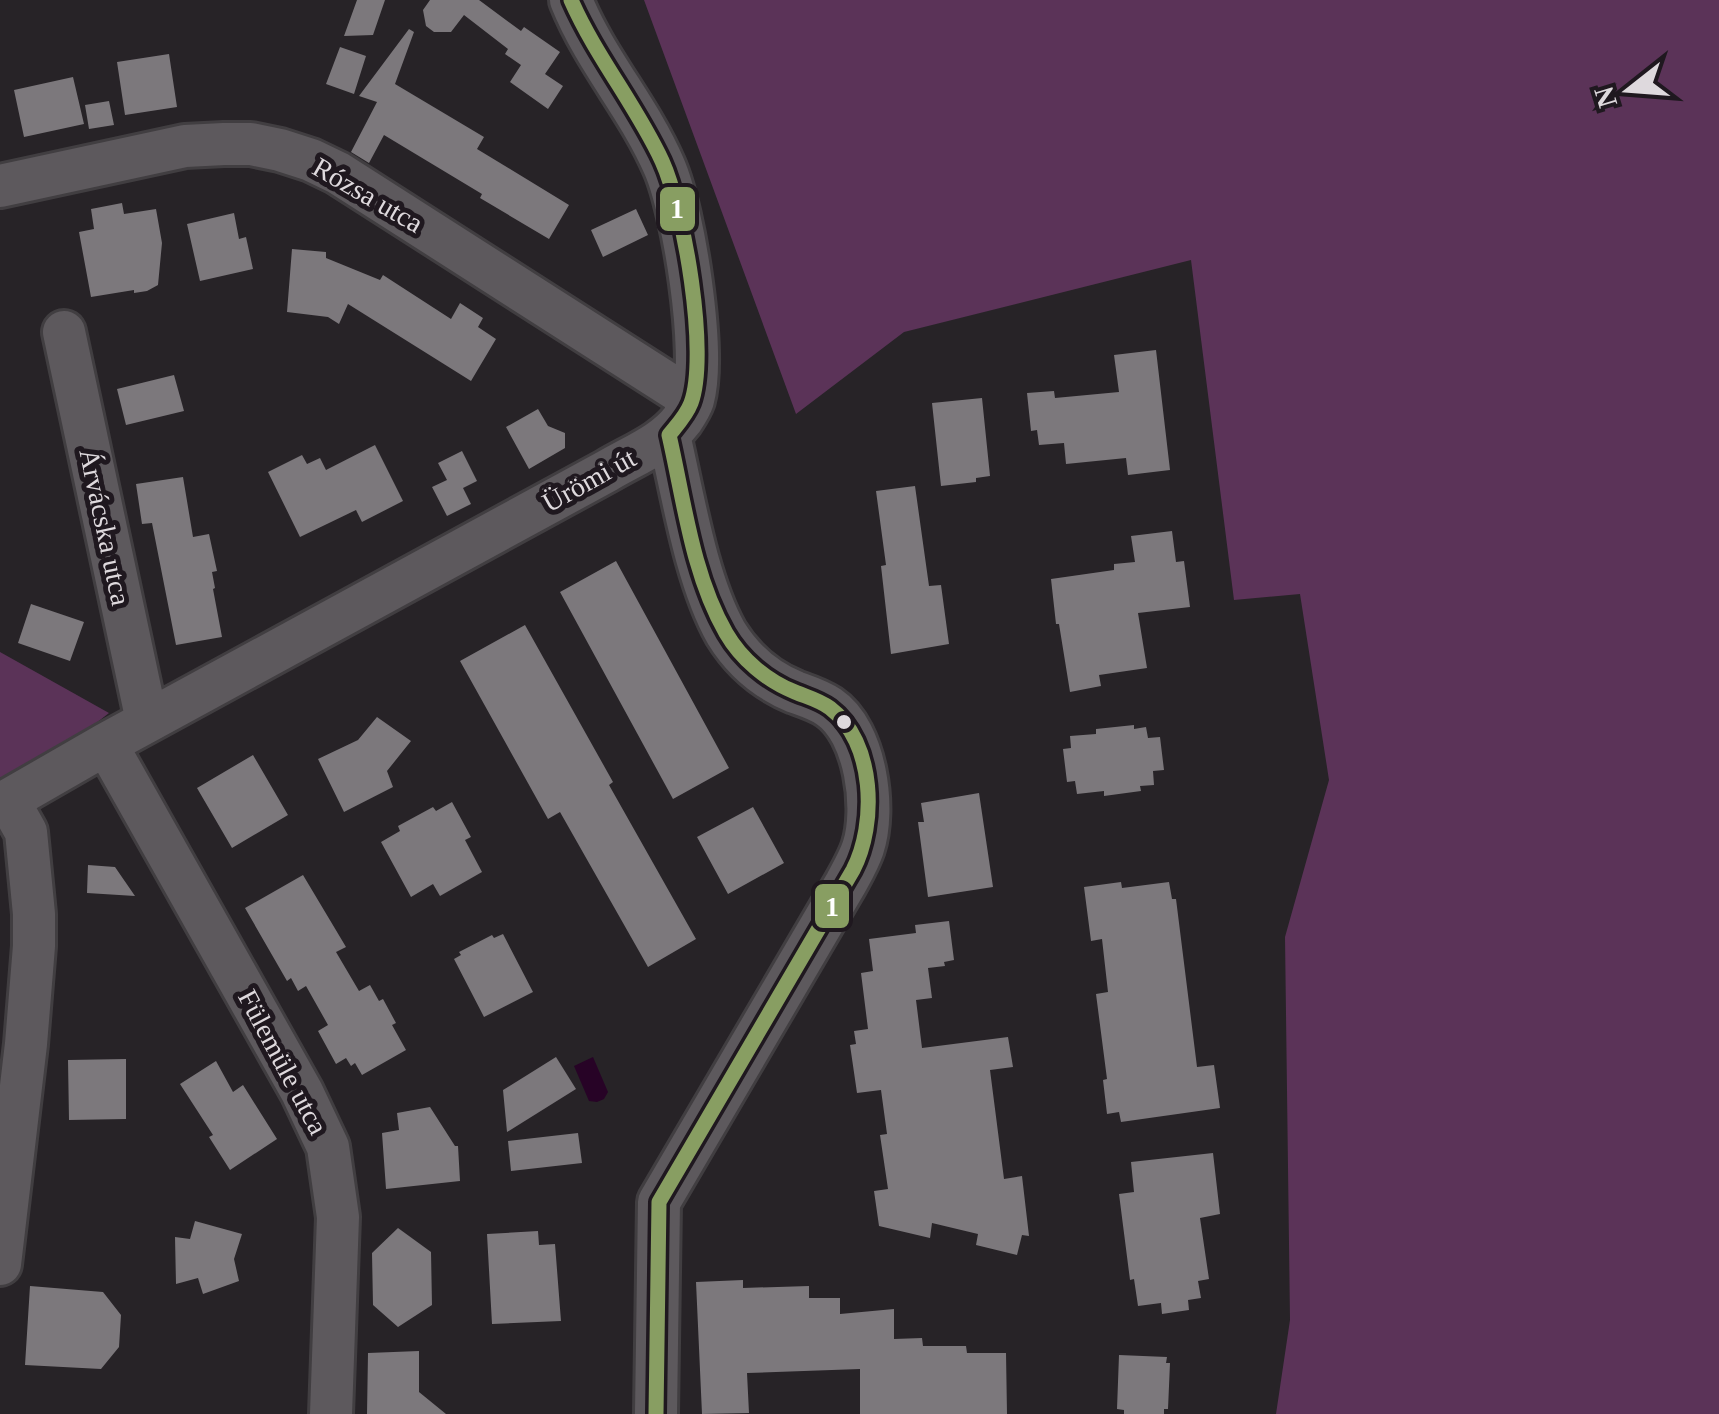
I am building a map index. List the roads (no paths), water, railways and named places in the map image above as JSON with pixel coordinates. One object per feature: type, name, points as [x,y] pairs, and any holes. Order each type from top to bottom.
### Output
[{"type":"street","points":[[571,0],[600,60],[636,114],[671,182],[694,318],[697,354],[693,400]]},
{"type":"street","name":"Rózsa utca","points":[[0,186],[185,146],[251,144],[310,160],[338,174],[693,400]]},
{"type":"street","name":"Árvácska utca","points":[[64,332],[147,721]]},
{"type":"street","name":"Ürömi út","points":[[4,803],[669,435],[693,400]]},
{"type":"street","points":[[656,1414],[659,1202],[846,883],[863,848],[869,817],[861,756],[845,721],[831,708],[762,673],[727,634],[700,566],[669,435]]},
{"type":"street","name":"Fülemüle utca","points":[[106,744],[302,1092],[328,1147],[338,1217],[331,1414]]},
{"type":"street","points":[[0,1264],[34,946],[26,832],[4,803]]}]
